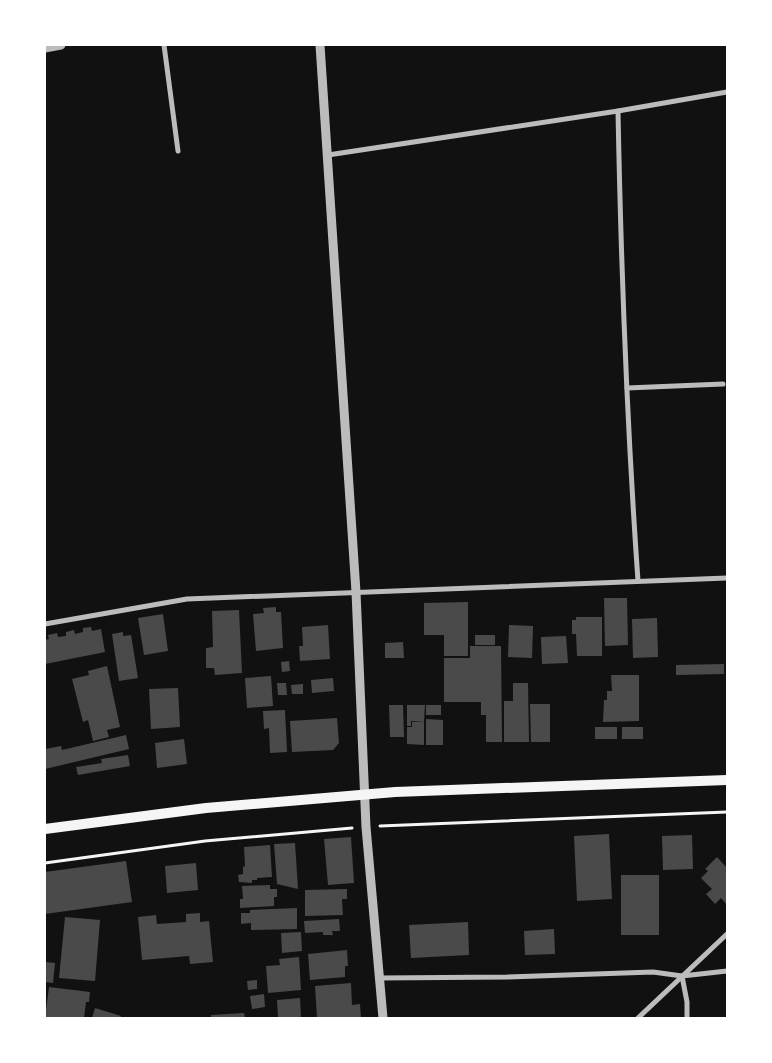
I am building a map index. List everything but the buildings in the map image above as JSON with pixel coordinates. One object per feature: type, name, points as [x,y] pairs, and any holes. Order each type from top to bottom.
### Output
[{"type":"main road","points":[[45,829],[206,808],[364,794],[727,780]]},
{"type":"street","points":[[45,48],[61,45]]},
{"type":"street","points":[[164,45],[178,151]]},
{"type":"street","points":[[320,45],[356,592],[366,827],[383,1018]]},
{"type":"street","points":[[328,155],[618,111],[727,92]]},
{"type":"street","points":[[618,111],[621,264],[638,581]]},
{"type":"street","points":[[627,388],[723,384]]},
{"type":"street","points":[[45,624],[187,599],[727,578]]},
{"type":"street","points":[[638,1018],[727,934]]},
{"type":"street","points":[[380,978],[507,977],[653,972],[682,976],[727,971]]},
{"type":"street","points":[[682,976],[687,1002],[687,1018]]},
{"type":"path","points":[[45,863],[205,842],[366,827],[727,812]]}]
